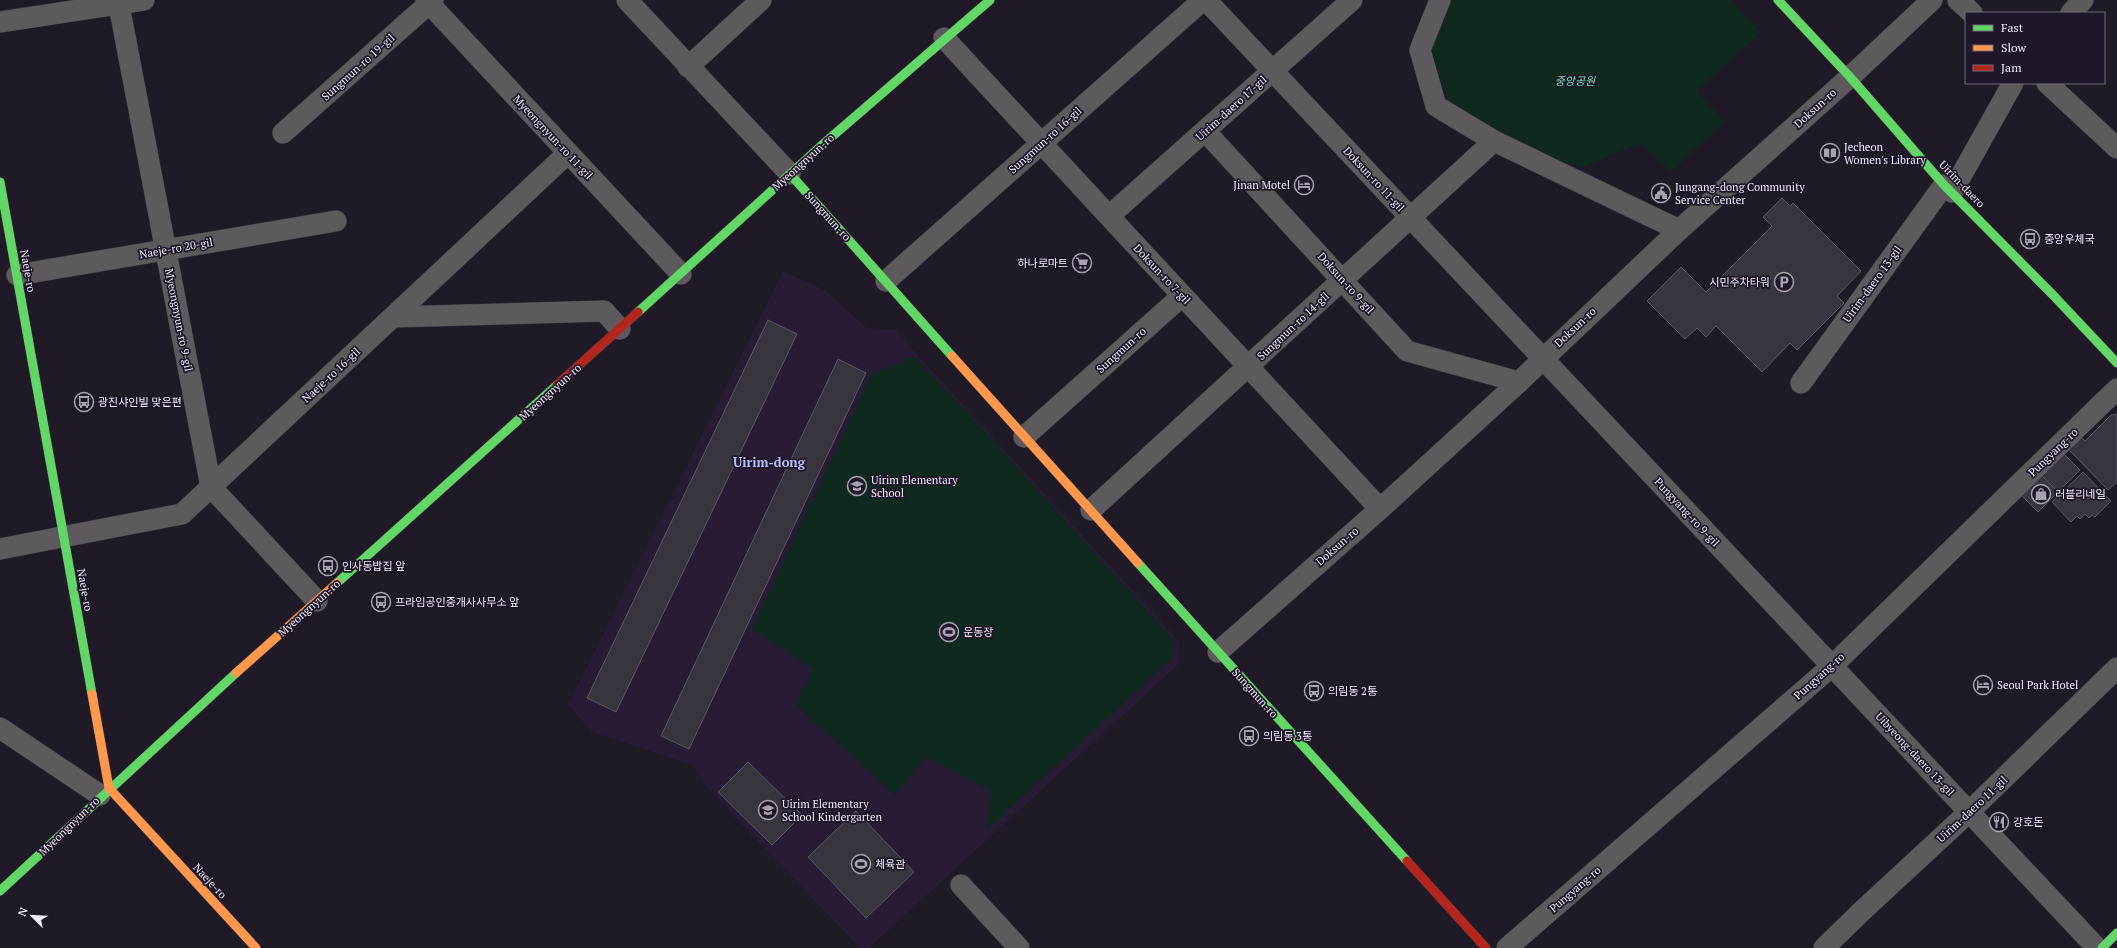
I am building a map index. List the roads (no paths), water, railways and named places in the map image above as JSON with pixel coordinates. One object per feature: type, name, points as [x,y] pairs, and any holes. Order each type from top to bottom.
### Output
[{"type":"street","points":[[0,22],[118,2],[144,0]]},
{"type":"street","name":"Sungmun-ro","points":[[627,0],[688,67],[790,174],[1024,437],[1486,948]]},
{"type":"street","points":[[688,67],[761,0]]},
{"type":"street","name":"Myeongnyun-ro","points":[[0,891],[105,792],[681,274],[790,174],[944,38],[990,0]]},
{"type":"street","name":"Doksun-ro 11-gil","points":[[1204,0],[1542,358]]},
{"type":"street","name":"Sungmun-ro 16-gil","points":[[886,281],[1204,0]]},
{"type":"street","name":"Uirim-daero 17-gil","points":[[1109,216],[1352,0]]},
{"type":"street","points":[[1440,0],[1420,50],[1436,106],[1494,141],[1679,230]]},
{"type":"street","name":"Uirim-daero","points":[[1778,0],[1850,77],[1948,188],[2053,295],[2117,363]]},
{"type":"street","name":"Doksun-ro","points":[[1218,652],[1380,509],[1518,382],[1679,230],[1850,77],[1932,0]]},
{"type":"street","points":[[1958,0],[1971,12]]},
{"type":"street","points":[[2071,12],[2083,0]]},
{"type":"street","name":"Sungmun-ro 19-gil","points":[[283,133],[429,1]]},
{"type":"street","name":"Myeongnyun-ro 11-gil","points":[[429,1],[681,274]]},
{"type":"street","name":"Myeongnyun-ro 9-gil","points":[[118,2],[212,487]]},
{"type":"street","name":"Doksun-ro 7-gil","points":[[944,38],[1380,509]]},
{"type":"street","name":"Uirim-daero 13-gil","points":[[1801,383],[1948,188],[2012,84]]},
{"type":"street","points":[[2048,84],[2117,148]]},
{"type":"street","name":"Doksun-ro 9-gil","points":[[1205,131],[1407,351],[1518,382]]},
{"type":"street","name":"Sungmun-ro 14-gil","points":[[1091,510],[1494,141]]},
{"type":"street","name":"Naeje-ro 16-gil","points":[[0,549],[64,538],[182,514],[568,153]]},
{"type":"street","name":"Naeje-ro","points":[[0,182],[64,538],[105,792],[256,948]]},
{"type":"street","name":"Naeje-ro 20-gil","points":[[17,276],[336,221]]},
{"type":"street","name":"Sungmun-ro","points":[[1024,437],[1182,296]]},
{"type":"street","points":[[394,317],[604,311],[620,329]]},
{"type":"street","name":"Pungyang-ro 9-gil","points":[[1542,358],[1832,666]]},
{"type":"street","name":"Pungyang-ro","points":[[1507,948],[1832,666],[2117,389]]},
{"type":"street","points":[[212,487],[317,601]]},
{"type":"street","name":"Uibyeong-daero 13-gil","points":[[1832,666],[2097,948]]},
{"type":"street","name":"Uirim-daero 11-gil","points":[[1824,948],[1969,812],[2112,675],[2117,668]]},
{"type":"street","points":[[0,728],[105,792]]},
{"type":"street","points":[[961,885],[1019,948]]},
{"type":"street","points":[[2102,948],[2117,933]]},
{"type":"place","name":"Jecheon Women's Library","points":[[1830,153]]},
{"type":"place","name":"Jinan Motel","points":[[1304,185]]},
{"type":"place","name":"Jungang-dong Community Service Center","points":[[1661,193]]},
{"type":"place","name":"중앙우체국","points":[[2030,239]]},
{"type":"place","name":"하나로마트","points":[[1082,263]]},
{"type":"place","name":"시민주차타워","points":[[1784,282]]},
{"type":"place","name":"광진샤인빌 맞은편","points":[[84,402]]},
{"type":"place","name":"Uirim Elementary School","points":[[857,486]]},
{"type":"place","name":"러블리네일","points":[[2041,494]]},
{"type":"place","name":"인사동밥집 앞","points":[[328,566]]},
{"type":"place","name":"프라임공인중개사사무소 앞","points":[[381,602]]},
{"type":"place","name":"운동장","points":[[949,632]]},
{"type":"place","name":"Seoul Park Hotel","points":[[1983,685]]},
{"type":"place","name":"의림동 2통","points":[[1314,691]]},
{"type":"place","name":"의림동 3통","points":[[1249,736]]},
{"type":"place","name":"Uirim Elementary School Kindergarten","points":[[768,810]]},
{"type":"place","name":"강호돈","points":[[1999,822]]},
{"type":"place","name":"체육관","points":[[861,864]]},
{"type":"district","name":"Uirim-dong","points":[[769,462]]},
{"type":"park label","name":"중앙공원","points":[[1575,81]]}]
